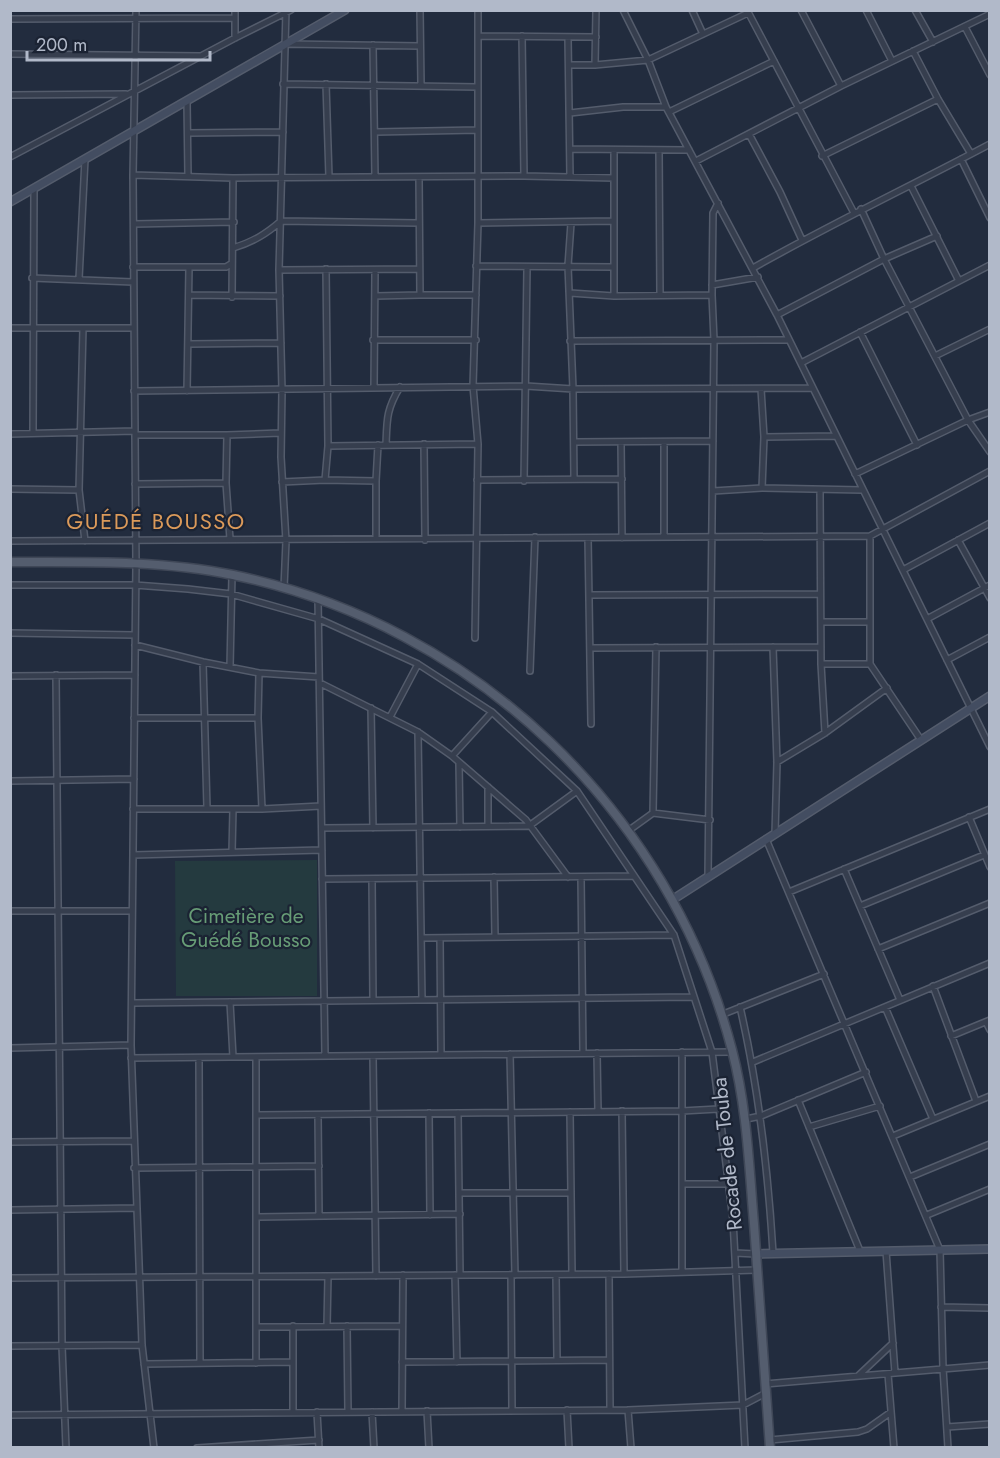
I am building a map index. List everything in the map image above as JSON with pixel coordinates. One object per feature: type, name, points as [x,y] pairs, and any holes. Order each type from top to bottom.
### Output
[{"type":"main road","points":[[10,202],[343,11]]},
{"type":"main road","name":"Rocade de Touba","points":[[10,562],[165,566],[232,575],[318,598],[422,646],[479,682],[536,727],[567,758],[628,831],[672,900],[693,940],[732,1052],[746,1119],[770,1444]]},
{"type":"main road","points":[[672,900],[990,696]]},
{"type":"main road","points":[[756,1254],[990,1249]]},
{"type":"street","points":[[36,10],[36,19]]},
{"type":"street","points":[[82,10],[82,19]]},
{"type":"street","points":[[136,10],[133,175],[135,675],[131,1058],[142,1346],[154,1448]]},
{"type":"street","points":[[193,10],[193,19]]},
{"type":"street","points":[[235,10],[235,38]]},
{"type":"street","points":[[420,10],[421,86]]},
{"type":"street","points":[[475,638],[478,444],[473,386],[478,223],[478,10]]},
{"type":"street","points":[[595,65],[596,10]]},
{"type":"street","points":[[622,10],[648,60],[668,109],[753,267],[990,747]]},
{"type":"street","points":[[692,10],[703,34]]},
{"type":"street","points":[[801,10],[842,86]]},
{"type":"street","points":[[874,10],[867,12],[891,61]]},
{"type":"street","points":[[915,10],[933,42]]},
{"type":"street","points":[[10,157],[287,12],[279,270],[282,390],[280,434],[286,541],[284,588]]},
{"type":"street","points":[[570,65],[648,60],[747,12],[854,213]]},
{"type":"street","points":[[696,161],[891,61],[990,14]]},
{"type":"street","points":[[10,20],[234,18]]},
{"type":"street","points":[[965,27],[990,75]]},
{"type":"street","points":[[479,36],[596,37]]},
{"type":"street","points":[[522,36],[524,176]]},
{"type":"street","points":[[568,38],[570,177]]},
{"type":"street","points":[[286,45],[420,46]]},
{"type":"street","points":[[373,45],[375,177]]},
{"type":"street","points":[[914,51],[938,99],[971,154]]},
{"type":"street","points":[[10,54],[202,56]]},
{"type":"street","points":[[570,113],[623,107],[668,109],[774,61]]},
{"type":"street","points":[[283,84],[478,87]]},
{"type":"street","points":[[326,84],[329,177]]},
{"type":"street","points":[[10,96],[127,94]]},
{"type":"street","points":[[822,156],[938,99]]},
{"type":"street","points":[[187,102],[188,176]]},
{"type":"street","points":[[375,132],[478,130]]},
{"type":"street","points":[[188,133],[284,132]]},
{"type":"street","points":[[749,134],[802,240]]},
{"type":"street","points":[[753,267],[990,144]]},
{"type":"street","points":[[570,149],[689,150]]},
{"type":"street","points":[[614,150],[614,296]]},
{"type":"street","points":[[659,150],[660,295]]},
{"type":"street","points":[[79,279],[85,159]]},
{"type":"street","points":[[961,159],[987,206],[990,218]]},
{"type":"street","points":[[133,175],[233,178],[524,176],[614,178]]},
{"type":"street","points":[[419,177],[420,295]]},
{"type":"street","points":[[232,297],[233,178]]},
{"type":"street","points":[[911,186],[959,281]]},
{"type":"street","points":[[33,433],[34,189]]},
{"type":"street","points":[[708,877],[714,388],[713,213],[718,203]]},
{"type":"street","points":[[861,209],[884,259],[968,420],[990,452]]},
{"type":"street","points":[[233,248],[251,243],[281,221],[419,223]]},
{"type":"street","points":[[478,223],[613,221]]},
{"type":"street","points":[[134,224],[234,222]]},
{"type":"street","points":[[571,223],[568,266],[574,479]]},
{"type":"street","points":[[777,315],[884,259],[937,236]]},
{"type":"street","points":[[133,267],[226,267],[231,264]]},
{"type":"street","points":[[801,363],[990,265]]},
{"type":"street","points":[[476,266],[614,267]]},
{"type":"street","points":[[187,391],[189,267]]},
{"type":"street","points":[[279,270],[419,268]]},
{"type":"street","points":[[524,481],[527,268]]},
{"type":"street","points":[[326,269],[328,446],[326,480]]},
{"type":"street","points":[[374,387],[375,270]]},
{"type":"street","points":[[712,285],[758,277]]},
{"type":"street","points":[[32,278],[133,282]]},
{"type":"street","points":[[570,293],[614,296],[712,295]]},
{"type":"street","points":[[189,295],[280,296]]},
{"type":"street","points":[[375,296],[476,295]]},
{"type":"street","points":[[10,328],[133,328]]},
{"type":"street","points":[[83,328],[79,490],[85,541]]},
{"type":"street","points":[[935,356],[990,329]]},
{"type":"street","points":[[860,333],[917,445]]},
{"type":"street","points":[[373,340],[476,340]]},
{"type":"street","points":[[570,341],[788,340]]},
{"type":"street","points":[[188,344],[281,343]]},
{"type":"street","points":[[134,391],[473,386],[573,389],[812,388]]},
{"type":"street","points":[[386,445],[390,404],[400,387]]},
{"type":"street","points":[[761,389],[764,437],[762,488]]},
{"type":"street","points":[[855,474],[968,420],[990,412]]},
{"type":"street","points":[[10,434],[79,432],[280,434]]},
{"type":"street","points":[[227,435],[226,483],[230,540]]},
{"type":"street","points":[[764,437],[836,436]]},
{"type":"street","points":[[574,442],[713,441]]},
{"type":"street","points":[[621,442],[622,538]]},
{"type":"street","points":[[664,442],[664,537]]},
{"type":"street","points":[[424,444],[424,540]]},
{"type":"street","points":[[328,446],[478,444]]},
{"type":"street","points":[[376,539],[378,445]]},
{"type":"street","points":[[10,541],[870,536],[990,471]]},
{"type":"street","points":[[477,480],[622,479]]},
{"type":"street","points":[[282,483],[326,480],[376,481]]},
{"type":"street","points":[[135,484],[226,483]]},
{"type":"street","points":[[713,491],[762,488],[862,490]]},
{"type":"street","points":[[10,489],[79,490]]},
{"type":"street","points":[[820,490],[821,664],[825,732]]},
{"type":"street","points":[[903,570],[990,523]]},
{"type":"street","points":[[870,536],[870,664],[921,740]]},
{"type":"street","points":[[530,671],[535,537]]},
{"type":"street","points":[[588,537],[591,724]]},
{"type":"street","points":[[958,540],[987,586],[990,598]]},
{"type":"street","points":[[230,667],[232,575]]},
{"type":"street","points":[[10,585],[135,585],[231,594],[319,619],[418,664],[492,712],[577,791],[674,935],[712,1052],[735,1253],[745,1448]]},
{"type":"street","points":[[927,619],[987,586]]},
{"type":"street","points":[[590,595],[820,594]]},
{"type":"street","points":[[318,598],[325,1056]]},
{"type":"street","points":[[821,622],[870,622]]},
{"type":"street","points":[[10,633],[135,635]]},
{"type":"street","points":[[947,660],[990,637]]},
{"type":"street","points":[[135,645],[259,673],[319,680],[418,732],[453,756],[526,820],[568,877]]},
{"type":"street","points":[[653,813],[656,647]]},
{"type":"street","points":[[773,647],[777,762],[775,834]]},
{"type":"street","points":[[591,648],[821,647]]},
{"type":"street","points":[[203,662],[207,808]]},
{"type":"street","points":[[390,717],[418,664]]},
{"type":"street","points":[[821,664],[870,664]]},
{"type":"street","points":[[259,673],[258,718],[262,809]]},
{"type":"street","points":[[56,675],[60,1209],[66,1448]]},
{"type":"street","points":[[10,676],[135,675]]},
{"type":"street","points":[[777,762],[825,732],[887,688]]},
{"type":"street","points":[[371,708],[373,828]]},
{"type":"street","points":[[453,756],[492,712]]},
{"type":"street","points":[[134,718],[258,718]]},
{"type":"street","points":[[418,732],[422,1000]]},
{"type":"street","points":[[459,763],[460,827]]},
{"type":"street","points":[[10,781],[134,779]]},
{"type":"street","points":[[488,787],[488,826]]},
{"type":"street","points":[[322,828],[530,826],[577,791]]},
{"type":"street","points":[[133,809],[262,809],[321,806]]},
{"type":"street","points":[[232,852],[233,809]]},
{"type":"street","points":[[789,892],[990,809]]},
{"type":"street","points":[[628,831],[653,813],[710,820]]},
{"type":"street","points":[[969,817],[990,867]]},
{"type":"street","points":[[766,839],[940,1250],[942,1368],[948,1448]]},
{"type":"street","points":[[133,855],[322,850]]},
{"type":"street","points":[[860,906],[984,855]]},
{"type":"street","points":[[844,869],[900,1000]]},
{"type":"street","points":[[322,879],[634,876]]},
{"type":"street","points":[[581,877],[583,1053]]},
{"type":"street","points":[[494,878],[495,938]]},
{"type":"street","points":[[372,879],[374,1000]]},
{"type":"street","points":[[878,949],[990,903]]},
{"type":"street","points":[[10,911],[132,911]]},
{"type":"street","points":[[421,938],[674,935]]},
{"type":"street","points":[[440,938],[441,1055]]},
{"type":"street","points":[[753,1062],[990,963]]},
{"type":"street","points":[[721,1015],[824,974]]},
{"type":"street","points":[[933,986],[976,1101]]},
{"type":"street","points":[[132,1003],[693,997]]},
{"type":"street","points":[[230,1002],[233,1057]]},
{"type":"street","points":[[740,1007],[753,1062],[768,1167],[773,1253]]},
{"type":"street","points":[[885,1007],[933,1119]]},
{"type":"street","points":[[951,1036],[988,1021],[990,1030]]},
{"type":"street","points":[[10,1048],[131,1045]]},
{"type":"street","points":[[682,1052],[682,1272]]},
{"type":"street","points":[[131,1058],[732,1052]]},
{"type":"street","points":[[597,1053],[598,1112]]},
{"type":"street","points":[[510,1054],[512,1411]]},
{"type":"street","points":[[373,1056],[376,1276]]},
{"type":"street","points":[[256,1057],[256,1363]]},
{"type":"street","points":[[198,1058],[200,1363]]},
{"type":"street","points":[[746,1119],[761,1116],[866,1072]]},
{"type":"street","points":[[893,1136],[990,1096]]},
{"type":"street","points":[[798,1100],[860,1251]]},
{"type":"street","points":[[809,1127],[880,1106]]},
{"type":"street","points":[[256,1115],[718,1109]]},
{"type":"street","points":[[622,1111],[624,1274]]},
{"type":"street","points":[[570,1112],[572,1274]]},
{"type":"street","points":[[429,1113],[430,1215]]},
{"type":"street","points":[[456,1362],[460,1214],[459,1113]]},
{"type":"street","points":[[318,1115],[319,1216]]},
{"type":"street","points":[[10,1142],[133,1141]]},
{"type":"street","points":[[910,1177],[989,1146]]},
{"type":"street","points":[[134,1168],[319,1166]]},
{"type":"street","points":[[682,1184],[728,1184]]},
{"type":"street","points":[[927,1215],[990,1189]]},
{"type":"street","points":[[460,1193],[571,1192]]},
{"type":"street","points":[[10,1210],[136,1208]]},
{"type":"street","points":[[257,1217],[460,1214]]},
{"type":"street","points":[[886,1251],[895,1373]]},
{"type":"street","points":[[735,1253],[756,1254]]},
{"type":"street","points":[[10,1278],[556,1275],[757,1270]]},
{"type":"street","points":[[609,1274],[610,1410]]},
{"type":"street","points":[[402,1412],[403,1275]]},
{"type":"street","points":[[556,1275],[557,1360]]},
{"type":"street","points":[[327,1326],[328,1276]]},
{"type":"street","points":[[941,1307],[990,1308]]},
{"type":"street","points":[[293,1326],[293,1412]]},
{"type":"street","points":[[347,1326],[348,1412]]},
{"type":"street","points":[[256,1327],[402,1326]]},
{"type":"street","points":[[858,1376],[893,1343]]},
{"type":"street","points":[[10,1346],[142,1346]]},
{"type":"street","points":[[402,1362],[608,1360]]},
{"type":"street","points":[[144,1364],[293,1362]]},
{"type":"street","points":[[10,1415],[628,1410],[743,1406],[765,1388],[858,1376],[990,1365]]},
{"type":"street","points":[[888,1374],[894,1448]]},
{"type":"street","points":[[567,1410],[569,1448]]},
{"type":"street","points":[[628,1410],[631,1448]]},
{"type":"street","points":[[426,1411],[429,1448]]},
{"type":"street","points":[[317,1412],[319,1448]]},
{"type":"street","points":[[372,1412],[374,1448]]},
{"type":"street","points":[[770,1444],[867,1429],[891,1412]]},
{"type":"street","points":[[947,1427],[990,1424]]},
{"type":"street","points":[[197,1448],[319,1440]]},
{"type":"green space","name":"Cimetière de Guédé Bousso","points":[[317,860],[317,996],[176,996],[175,861]]},
{"type":"district","name":"GUÉDÉ BOUSSO","points":[[156,521]]}]
